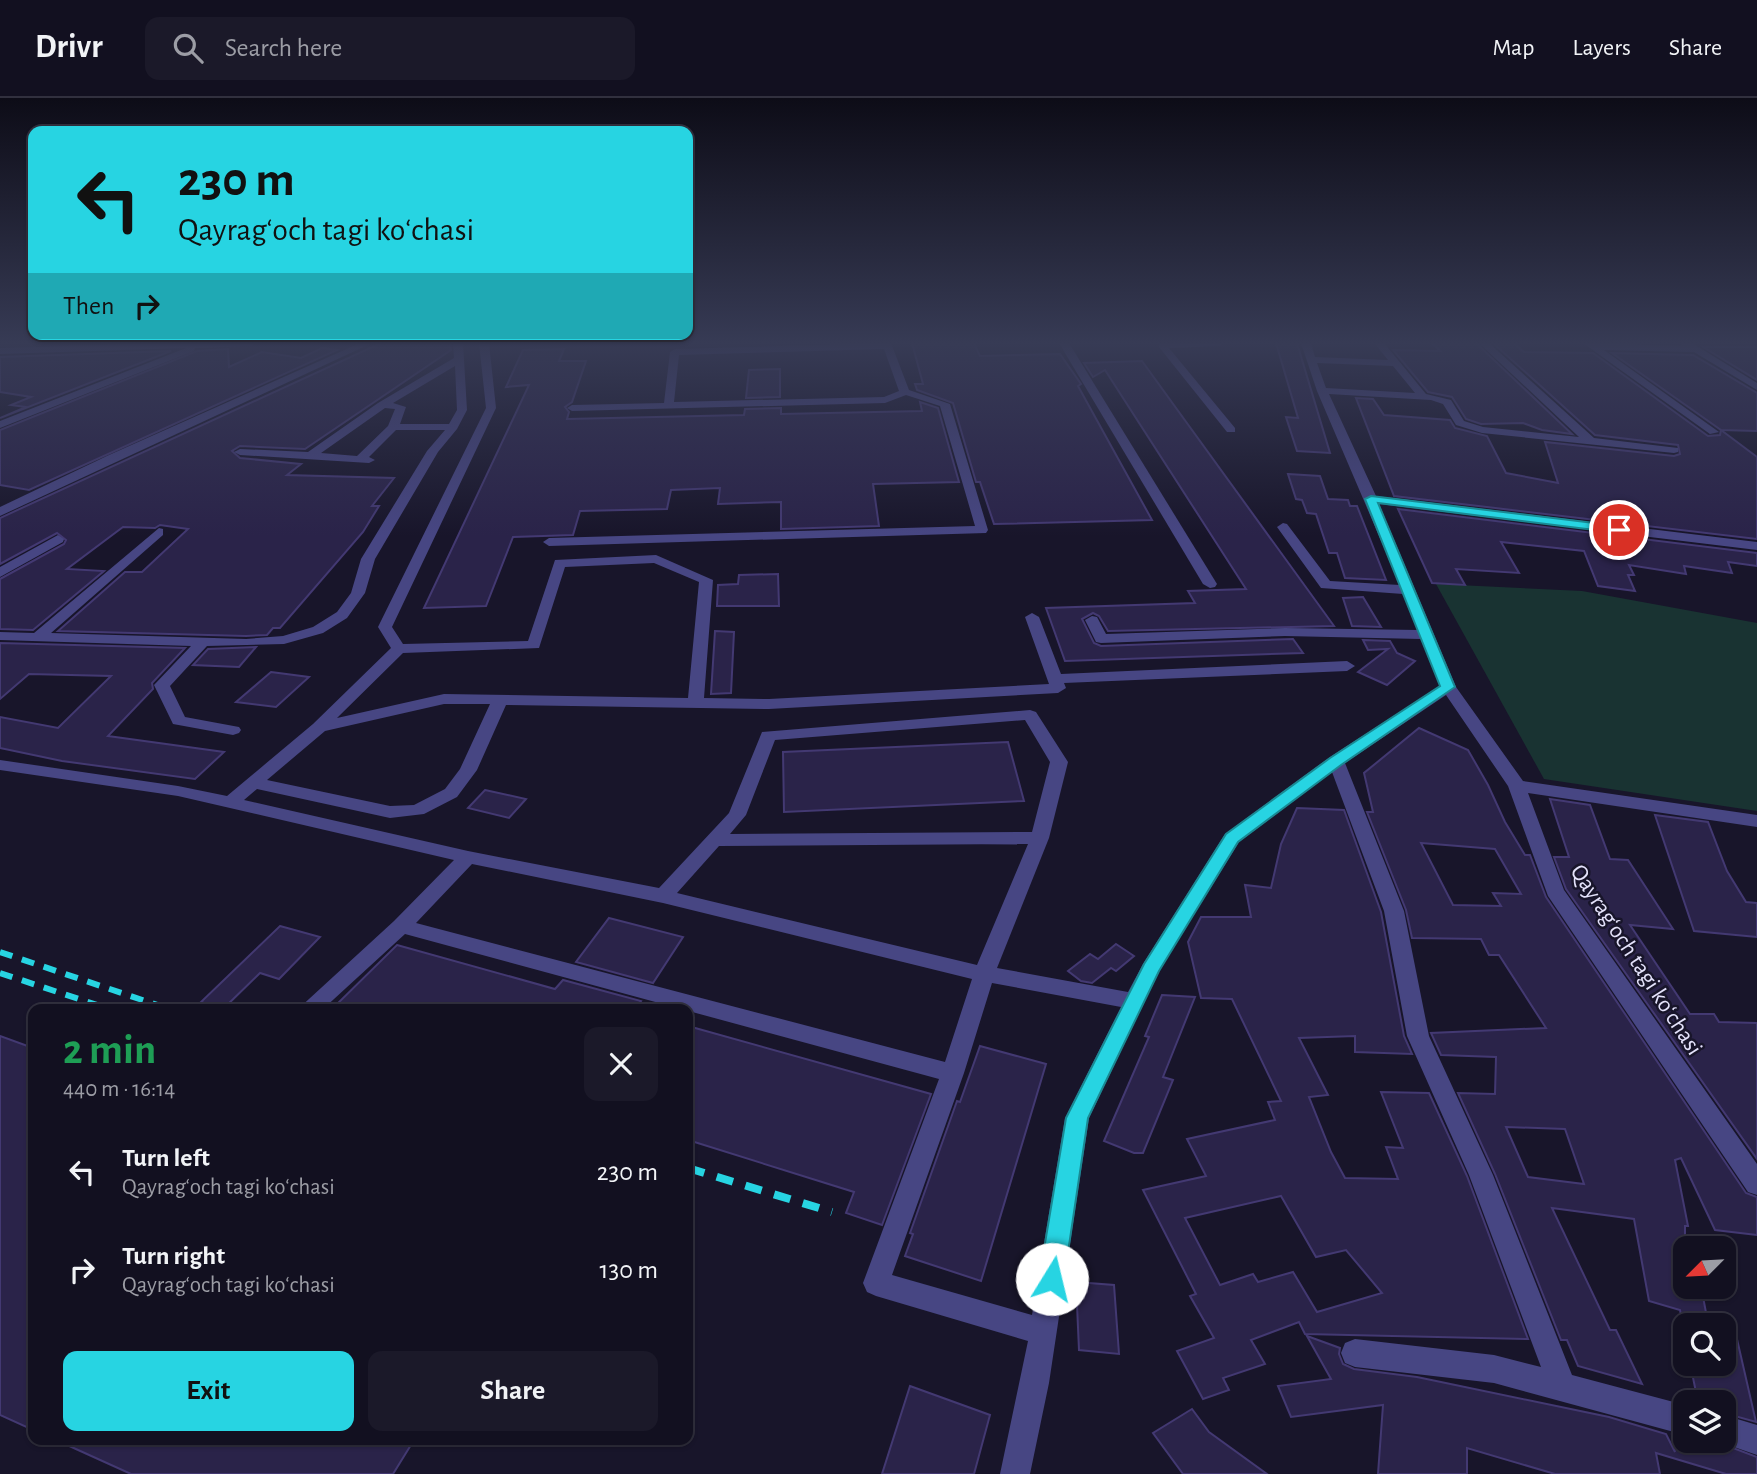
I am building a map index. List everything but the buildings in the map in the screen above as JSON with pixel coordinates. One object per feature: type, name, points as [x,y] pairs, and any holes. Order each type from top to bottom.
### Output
[{"type":"street","points":[[0,425],[45,407]]},
{"type":"street","points":[[0,512],[224,407]]},
{"type":"street","points":[[310,455],[379,407]]},
{"type":"street","points":[[240,452],[365,460],[393,426],[401,407]]},
{"type":"street","points":[[0,636],[246,643],[284,640],[318,630],[342,615],[358,593],[368,559],[433,451],[453,427],[462,407]]},
{"type":"street","points":[[399,649],[385,627],[491,407]]},
{"type":"street","points":[[572,408],[597,407]]},
{"type":"street","points":[[549,542],[982,530],[946,407]]},
{"type":"street","points":[[1103,407],[1210,584]]},
{"type":"street","points":[[1213,407],[1231,430]]},
{"type":"street","name":"Qayragʻoch tagi koʻchasi","points":[[1329,407],[1371,499],[1448,687],[1517,786],[1556,891],[1757,1184]]},
{"type":"street","points":[[1450,407],[1460,423],[1468,426],[1674,450]]},
{"type":"street","points":[[1553,407],[1590,441]]},
{"type":"street","points":[[1679,407],[1714,432]]},
{"type":"street","points":[[393,426],[453,427]]},
{"type":"street","points":[[1371,499],[1757,546]]},
{"type":"street","points":[[1283,527],[1326,585],[1407,590]]},
{"type":"street","points":[[37,638],[159,532]]},
{"type":"street","points":[[0,573],[58,539]]},
{"type":"street","points":[[231,802],[319,727],[399,649],[534,645],[560,563],[656,559],[706,580],[696,703]]},
{"type":"street","points":[[319,727],[444,699],[769,704],[1058,688],[1032,617]]},
{"type":"street","points":[[1092,620],[1101,639],[1285,632],[1426,635]]},
{"type":"street","points":[[202,643],[162,685],[180,721],[233,730]]},
{"type":"street","points":[[1054,679],[1347,666]]},
{"type":"street","points":[[1015,1474],[1043,1332],[1077,1118],[1150,969],[1232,838],[1336,761],[1448,687]]},
{"type":"street","points":[[255,783],[390,812],[418,810],[450,793],[468,770],[500,700]]},
{"type":"street","points":[[663,896],[737,815],[768,736],[1030,715],[1059,762],[1040,838],[984,974],[953,1073],[876,1283],[1043,1332]]},
{"type":"street","points":[[1336,761],[1394,911],[1418,1036],[1482,1175],[1562,1385]]},
{"type":"street","points":[[0,765],[178,791],[231,802],[468,857],[663,896],[984,974],[1135,1001]]},
{"type":"street","points":[[1517,786],[1757,821]]},
{"type":"street","points":[[715,840],[1040,838]]},
{"type":"street","points":[[315,1004],[401,926],[468,857]]},
{"type":"street","points":[[401,926],[953,1073]]},
{"type":"street","points":[[1355,1353],[1494,1369],[1673,1417]]},
{"type":"street","points":[[1736,1434],[1757,1440]]},
{"type":"green space","points":[[1436,584],[1582,591],[1757,623],[1757,811],[1544,779]]},
{"type":"railway","points":[[0,952],[154,1004]]},
{"type":"railway","points":[[0,973],[94,1004]]},
{"type":"railway","points":[[693,1170],[832,1212]]},
{"type":"route","points":[[1052,1279],[1077,1118],[1150,969],[1232,838],[1336,761],[1448,687],[1371,499],[1619,530]]}]
